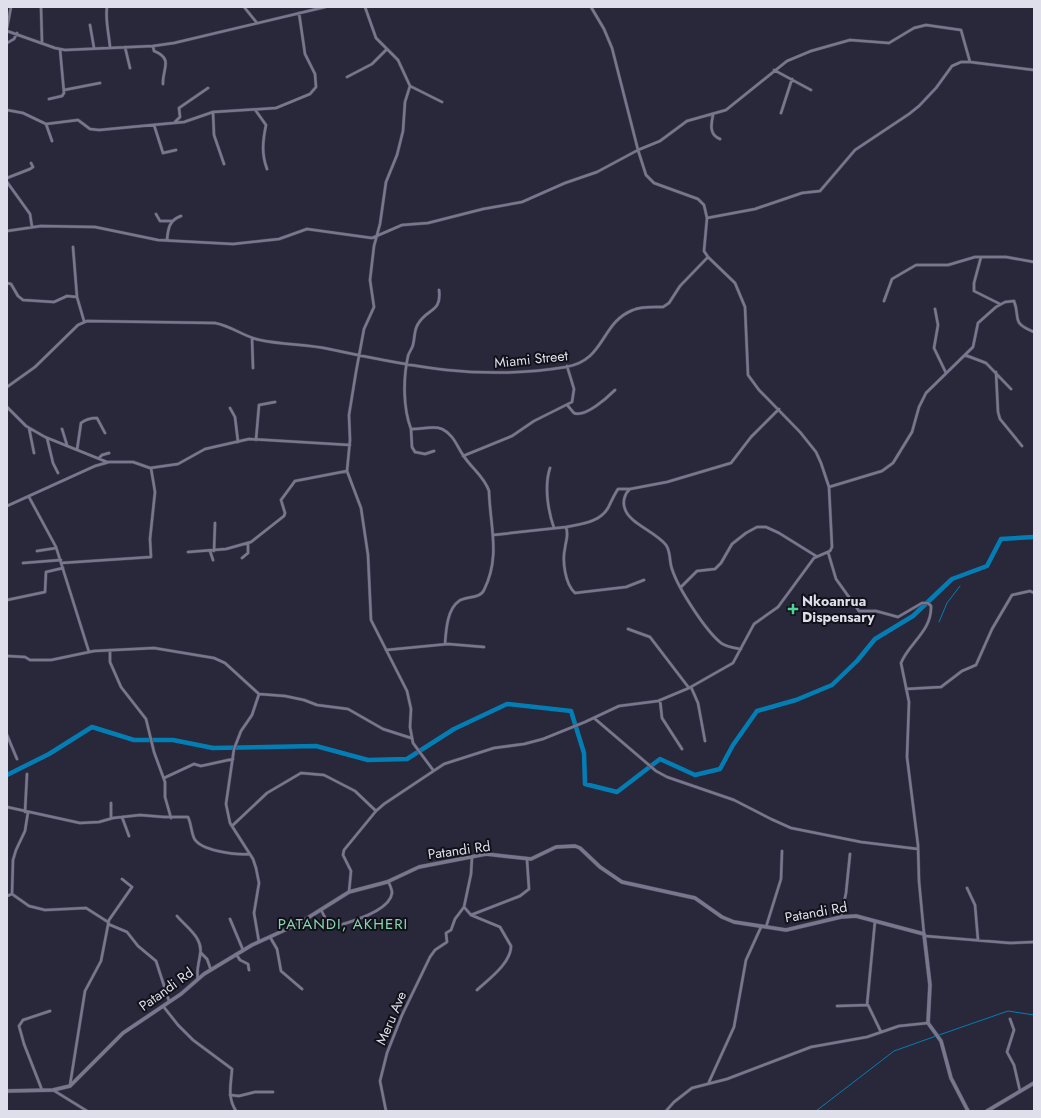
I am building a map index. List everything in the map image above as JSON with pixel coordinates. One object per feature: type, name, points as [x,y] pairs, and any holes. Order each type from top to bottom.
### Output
[{"type":"street","points":[[7,28],[11,7]]},
{"type":"street","points":[[41,7],[42,43]]},
{"type":"street","points":[[106,7],[110,47]]},
{"type":"street","points":[[244,7],[257,23]]},
{"type":"street","points":[[7,31],[60,49],[153,46],[174,43],[325,7]]},
{"type":"street","points":[[364,7],[376,38],[399,63],[410,86],[442,102]]},
{"type":"street","points":[[349,892],[351,871],[343,856],[344,850],[376,811],[398,793],[444,764],[479,752],[542,739],[619,706],[660,700],[690,687],[733,663],[754,624],[778,607],[816,556],[828,552],[831,549],[829,487],[824,468],[816,452],[779,409],[758,390],[747,373],[747,316],[740,292],[728,275],[708,257],[703,249],[707,218],[706,209],[701,201],[665,187],[649,178],[638,150],[612,48],[592,7]]},
{"type":"street","points":[[7,110],[23,113],[46,124],[78,120],[90,128],[99,130],[187,121],[213,112],[279,107],[310,94],[315,88],[315,74],[305,54],[299,13]]},
{"type":"street","points":[[90,25],[94,48]]},
{"type":"street","points":[[7,231],[32,227],[95,227],[153,239],[249,244],[279,239],[307,230],[369,238],[376,237],[402,225],[435,222],[483,209],[522,202],[598,172],[638,150],[660,141],[687,121],[713,115],[726,110],[787,60],[810,51],[850,40],[889,43],[914,28],[926,25],[961,30],[970,62]]},
{"type":"street","points":[[7,43],[14,39],[17,34]]},
{"type":"street","points":[[153,46],[154,51],[163,55],[166,60],[163,84]]},
{"type":"street","points":[[125,47],[130,68]]},
{"type":"street","points":[[49,99],[62,96],[64,90],[60,49]]},
{"type":"street","points":[[347,77],[372,64],[386,50]]},
{"type":"street","points":[[707,218],[755,209],[802,193],[820,191],[855,150],[909,114],[922,103],[936,88],[952,66],[961,62],[970,62],[1034,70]]},
{"type":"street","points":[[774,70],[811,90]]},
{"type":"street","points":[[781,113],[792,79]]},
{"type":"street","points":[[64,90],[100,83]]},
{"type":"street","points":[[410,86],[405,102],[403,131],[398,151],[384,186],[370,280],[374,307],[365,328],[349,415],[350,445],[347,471],[361,508],[368,555],[371,620],[407,691],[411,709],[411,738],[416,750],[433,770]]},
{"type":"street","points":[[175,122],[180,117],[179,108],[208,88]]},
{"type":"street","points":[[255,110],[266,125],[262,147],[267,169]]},
{"type":"street","points":[[213,112],[214,135],[224,164]]},
{"type":"street","points":[[713,115],[712,131],[716,137],[720,139]]},
{"type":"street","points":[[46,124],[52,141]]},
{"type":"street","points":[[154,125],[163,153],[176,150]]},
{"type":"street","points":[[7,178],[32,168],[31,163]]},
{"type":"street","points":[[7,182],[30,214],[32,227]]},
{"type":"street","points":[[156,214],[160,221],[172,221],[181,216]]},
{"type":"street","points":[[167,240],[168,229],[172,221]]},
{"type":"street","points":[[7,387],[35,367],[84,321],[77,297],[73,247]]},
{"type":"street","name":"Miami Street","points":[[84,321],[215,323],[231,327],[252,338],[322,348],[407,365],[441,370],[502,374],[534,372],[581,363],[591,356],[612,327],[624,315],[636,309],[663,307],[666,305],[680,286],[708,257]]},
{"type":"street","points":[[884,301],[892,279],[914,266],[952,265],[968,258],[981,257],[1006,257],[1034,262]]},
{"type":"street","points":[[981,257],[974,283],[974,291],[1000,304]]},
{"type":"street","points":[[7,282],[11,284],[18,296],[23,300],[54,302],[67,296],[77,297]]},
{"type":"street","points":[[434,451],[425,454],[415,452],[412,447],[411,429],[404,399],[407,365],[417,326],[424,316],[436,308],[439,301],[439,290]]},
{"type":"street","points":[[829,487],[882,471],[890,467],[912,432],[919,407],[926,393],[974,345],[978,323],[1000,304],[1010,301],[1014,302],[1016,317],[1019,323],[1034,332]]},
{"type":"street","points":[[935,309],[938,330],[934,348],[946,373]]},
{"type":"street","points":[[252,338],[253,368]]},
{"type":"street","points":[[964,355],[982,360],[1012,389]]},
{"type":"street","points":[[464,456],[509,438],[540,418],[568,406],[572,402],[575,394],[567,366]]},
{"type":"street","points":[[996,372],[998,412],[1000,419],[1022,446]]},
{"type":"street","points":[[568,406],[574,412],[580,414],[592,409],[615,390]]},
{"type":"street","points":[[256,440],[260,405],[275,402]]},
{"type":"street","points":[[7,407],[29,428],[46,438],[110,462]]},
{"type":"street","points":[[230,408],[235,416],[238,442]]},
{"type":"street","points":[[493,536],[566,527],[588,522],[598,518],[605,512],[618,489],[630,489],[667,482],[731,463],[751,436],[779,409]]},
{"type":"street","points":[[77,450],[81,424],[84,421],[90,418],[97,418],[105,433]]},
{"type":"street","points":[[411,429],[429,427],[442,429],[456,442],[464,456],[479,473],[488,488],[490,519],[493,536],[493,568],[484,591],[478,595],[463,598],[457,603],[446,625],[445,644]]},
{"type":"street","points":[[29,428],[34,453]]},
{"type":"street","points":[[62,429],[67,445]]},
{"type":"street","points":[[46,438],[53,463],[58,473]]},
{"type":"street","points":[[7,506],[29,498],[42,489],[95,466],[110,462],[134,462],[151,468],[178,464],[205,450],[247,439],[350,445]]},
{"type":"street","points":[[99,458],[102,455],[109,453]]},
{"type":"street","points":[[23,563],[151,557],[150,539],[155,492],[151,468]]},
{"type":"street","points":[[550,468],[547,479],[547,497],[550,507],[550,517],[554,528]]},
{"type":"street","points":[[188,552],[214,551],[248,543],[284,516],[285,513],[281,500],[296,481],[319,476],[333,475],[347,471]]},
{"type":"street","points":[[630,489],[624,501],[625,509],[635,521],[665,544],[672,569],[697,613],[719,641],[724,645],[741,649]]},
{"type":"street","points":[[29,498],[56,548],[89,652]]},
{"type":"street","points":[[214,551],[215,523]]},
{"type":"street","points":[[566,527],[568,538],[564,549],[566,574],[574,593],[626,587],[644,580]]},
{"type":"street","points":[[681,587],[697,571],[715,569],[721,563],[732,544],[749,530],[757,527],[766,527],[780,533],[816,556]]},
{"type":"street","points":[[242,558],[248,553],[248,543]]},
{"type":"street","points":[[37,551],[56,548]]},
{"type":"street","points":[[210,551],[213,560]]},
{"type":"street","points":[[828,552],[836,578],[859,610],[876,611],[898,617],[922,603],[928,602],[931,605],[929,619],[922,634],[901,663],[909,712],[907,757],[918,848],[918,881],[930,990],[928,1023],[934,1034],[940,1040],[951,1078],[968,1111]]},
{"type":"street","points":[[7,600],[45,592],[46,572],[63,568]]},
{"type":"street","points":[[906,689],[941,687],[962,671],[976,665],[992,629],[1012,595],[1030,592],[1034,593]]},
{"type":"street","points":[[628,629],[650,636],[690,687],[698,703],[705,741]]},
{"type":"street","points":[[386,650],[445,644],[484,648]]},
{"type":"street","points":[[7,656],[25,657],[31,660],[51,660],[89,652],[154,648],[214,658],[225,664],[259,694],[285,696],[304,700],[317,705],[348,709],[383,729],[411,738]]},
{"type":"street","points":[[110,650],[110,662],[121,687],[146,719],[154,752],[164,778],[166,786],[165,797],[171,818]]},
{"type":"street","points":[[259,694],[253,714],[241,731],[235,746],[226,804],[227,817],[255,863],[258,880],[254,913],[259,942]]},
{"type":"street","points":[[660,700],[662,718],[682,749]]},
{"type":"street","points":[[594,718],[656,771],[674,780],[734,800],[783,824],[799,830],[861,842],[918,848]]},
{"type":"street","points":[[7,735],[17,759]]},
{"type":"street","points":[[164,778],[194,764],[201,766],[233,759]]},
{"type":"street","points":[[232,826],[267,793],[301,773],[324,775],[354,791],[376,811]]},
{"type":"street","points":[[12,894],[13,860],[16,850],[26,831],[27,774]]},
{"type":"street","points":[[111,803],[109,807],[111,818]]},
{"type":"street","points":[[7,807],[76,823],[94,823],[111,818],[140,815],[171,818],[188,817],[194,839],[205,846],[235,854],[249,854]]},
{"type":"street","points":[[122,817],[129,836]]},
{"type":"street","points":[[100,819],[106,820]]},
{"type":"street","name":"Patandi Rd","points":[[70,1086],[112,1041],[170,1001],[211,970],[243,950],[298,924],[349,892],[388,881],[419,867],[472,857],[491,854],[527,860],[561,846],[578,847],[600,867],[622,882],[695,898],[725,919],[778,930],[794,929],[841,917],[856,916],[875,920],[924,935]]},
{"type":"street","points":[[766,928],[780,879],[782,851]]},
{"type":"street","points":[[841,917],[846,893],[850,854]]},
{"type":"street","points":[[472,857],[470,879],[464,907],[471,915],[500,927],[511,946],[508,957],[503,964],[477,990]]},
{"type":"street","points":[[471,915],[520,896],[529,889],[527,860]]},
{"type":"street","points":[[7,1091],[53,1090],[70,1086],[85,991],[101,961],[108,923],[132,887],[122,879]]},
{"type":"street","points":[[321,910],[328,923],[333,927],[373,912],[383,907],[390,899],[392,892],[388,881]]},
{"type":"street","points":[[967,888],[975,906],[978,940]]},
{"type":"street","points":[[7,896],[12,894]]},
{"type":"street","points":[[12,894],[29,906],[45,910],[86,908],[108,923],[127,932],[138,946],[156,961],[170,1001]]},
{"type":"street","name":"Meru Ave","points":[[386,1111],[380,1081],[387,1053],[430,957],[436,950],[447,942],[446,933],[451,930],[454,919],[464,907]]},
{"type":"street","points":[[177,916],[198,938],[201,953],[197,970],[198,980]]},
{"type":"street","points":[[230,919],[243,950]]},
{"type":"street","points":[[875,920],[867,1005],[881,1032]]},
{"type":"street","points":[[709,1082],[734,1027],[746,960],[761,927]]},
{"type":"street","points":[[924,935],[1016,943],[1034,942]]},
{"type":"street","points":[[270,937],[278,952],[281,971],[302,989]]},
{"type":"street","points":[[201,953],[207,959],[211,970]]},
{"type":"street","points":[[236,954],[240,960],[248,964],[249,970]]},
{"type":"street","points":[[163,1005],[178,1025],[193,1040],[232,1069],[230,1095],[231,1103],[236,1111]]},
{"type":"street","points":[[837,1006],[867,1005]]},
{"type":"street","points":[[42,1090],[24,1044],[19,1026],[24,1020],[50,1011]]},
{"type":"street","points":[[1010,1019],[1014,1030],[1007,1052],[1014,1065],[1021,1091]]},
{"type":"street","points":[[666,1111],[689,1089],[709,1082],[727,1079],[822,1043],[854,1040],[911,1024],[928,1023]]},
{"type":"street","points":[[987,1111],[1034,1083]]},
{"type":"street","points":[[53,1090],[87,1111]]},
{"type":"street","points":[[230,1095],[238,1096],[255,1092],[273,1092]]},
{"type":"waterway","points":[[7,775],[49,754],[92,727],[134,740],[173,740],[213,748],[316,746],[368,760],[407,759],[454,729],[507,704],[571,711],[584,753],[585,784],[617,792],[660,759],[695,775],[720,769],[733,745],[757,711],[796,700],[832,685],[857,661],[875,639],[913,616],[952,579],[987,566],[1001,539],[1034,537]]},
{"type":"waterway","points":[[939,622],[947,603],[960,586]]},
{"type":"waterway","points":[[939,1035],[1008,1011],[1034,1015]]},
{"type":"waterway","points":[[816,1111],[894,1051],[936,1036]]},
{"type":"place","name":"Nkoanrua Dispensary","points":[[793,609]]},
{"type":"district","name":"PATANDI, AKHERI","points":[[343,924]]}]
